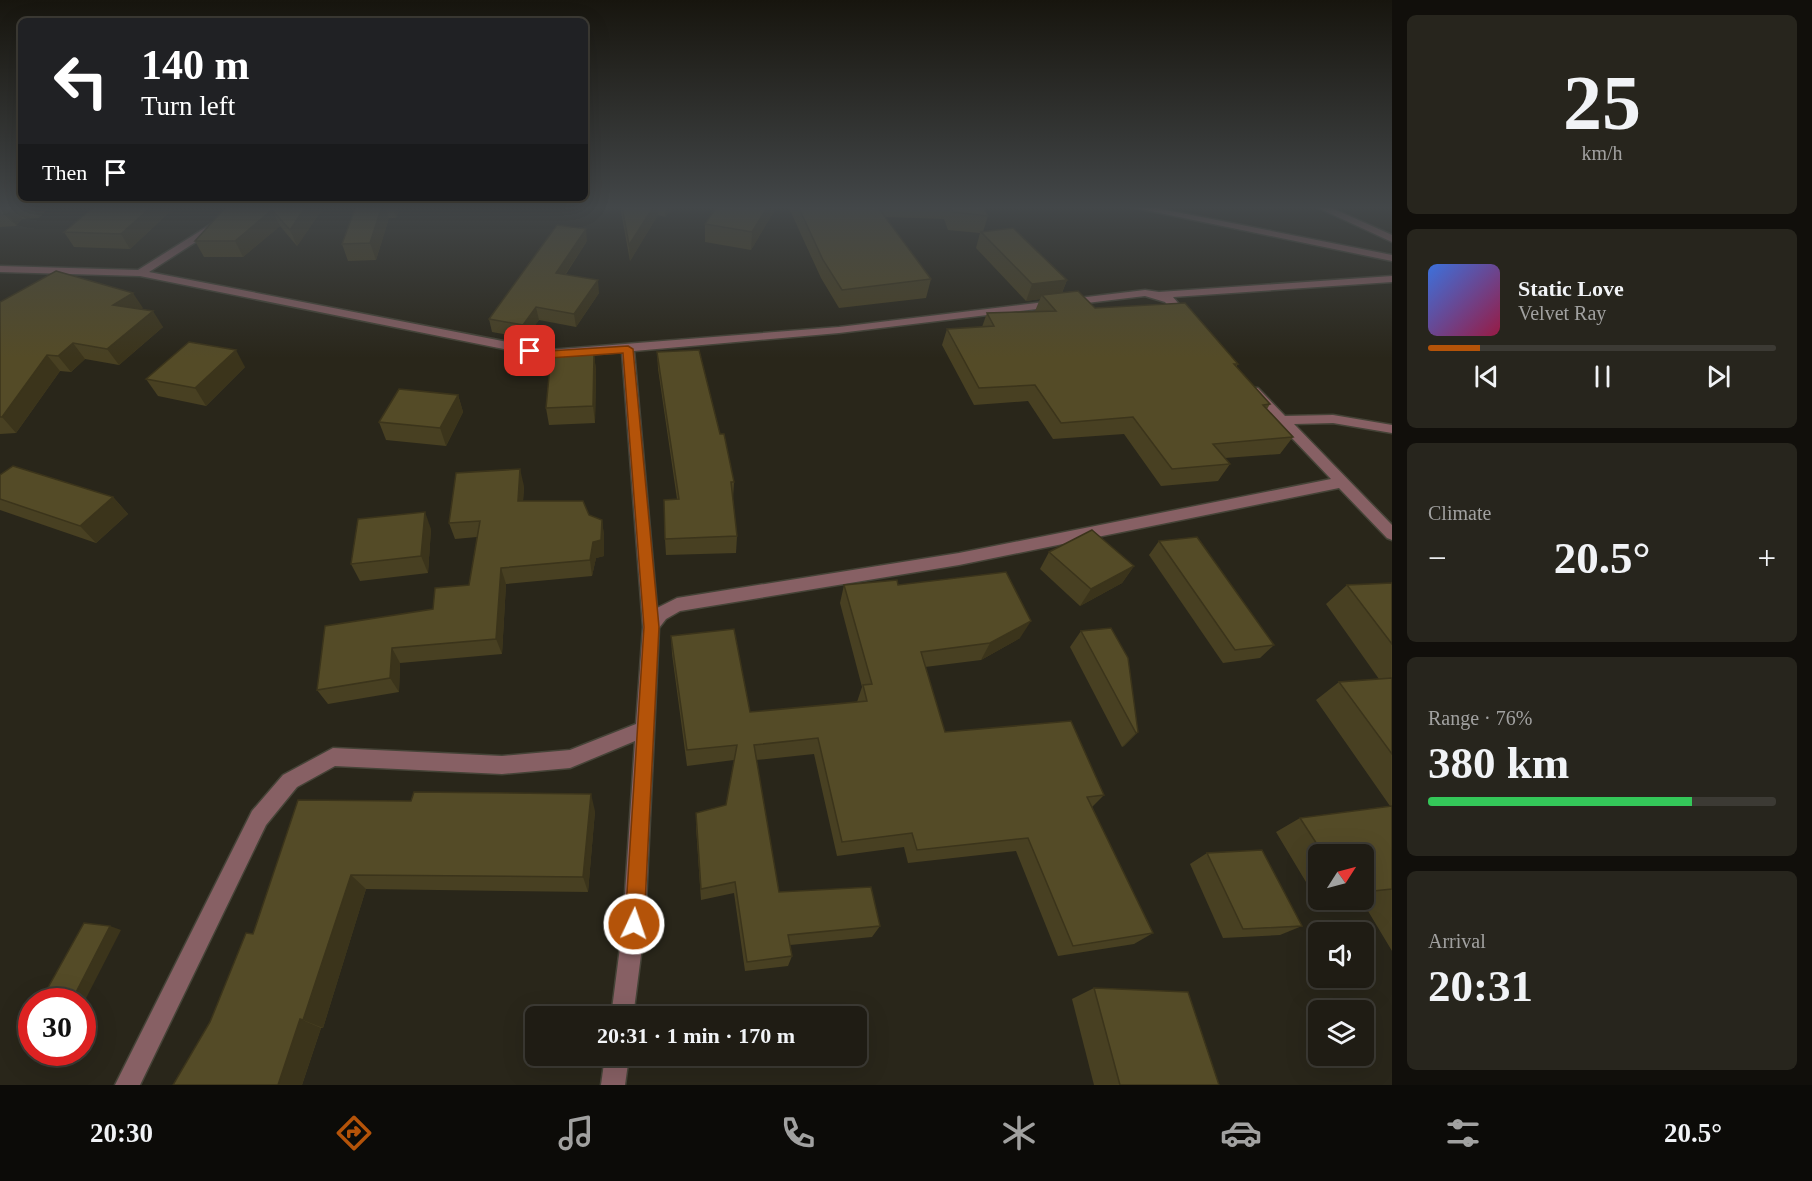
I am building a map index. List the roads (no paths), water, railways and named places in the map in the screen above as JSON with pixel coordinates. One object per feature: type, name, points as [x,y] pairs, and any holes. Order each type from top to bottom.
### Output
[{"type":"street","points":[[140,273],[166,257]]},
{"type":"street","points":[[0,268],[140,273],[549,354],[838,330],[1145,292],[1161,295],[1392,279]]},
{"type":"street","points":[[49,282],[68,271]]},
{"type":"street","points":[[1161,295],[1175,303],[1193,328]]},
{"type":"street","points":[[623,1006],[634,924],[651,627],[628,349]]},
{"type":"street","points":[[1242,378],[1392,534]]},
{"type":"street","points":[[1282,420],[1333,419],[1392,429]]},
{"type":"street","points":[[651,627],[660,614],[677,604],[959,559],[1342,482]]},
{"type":"street","points":[[127,1085],[259,818],[290,781],[333,757],[502,765],[570,759],[645,729]]},
{"type":"street","points":[[613,1085],[616,1066]]}]
